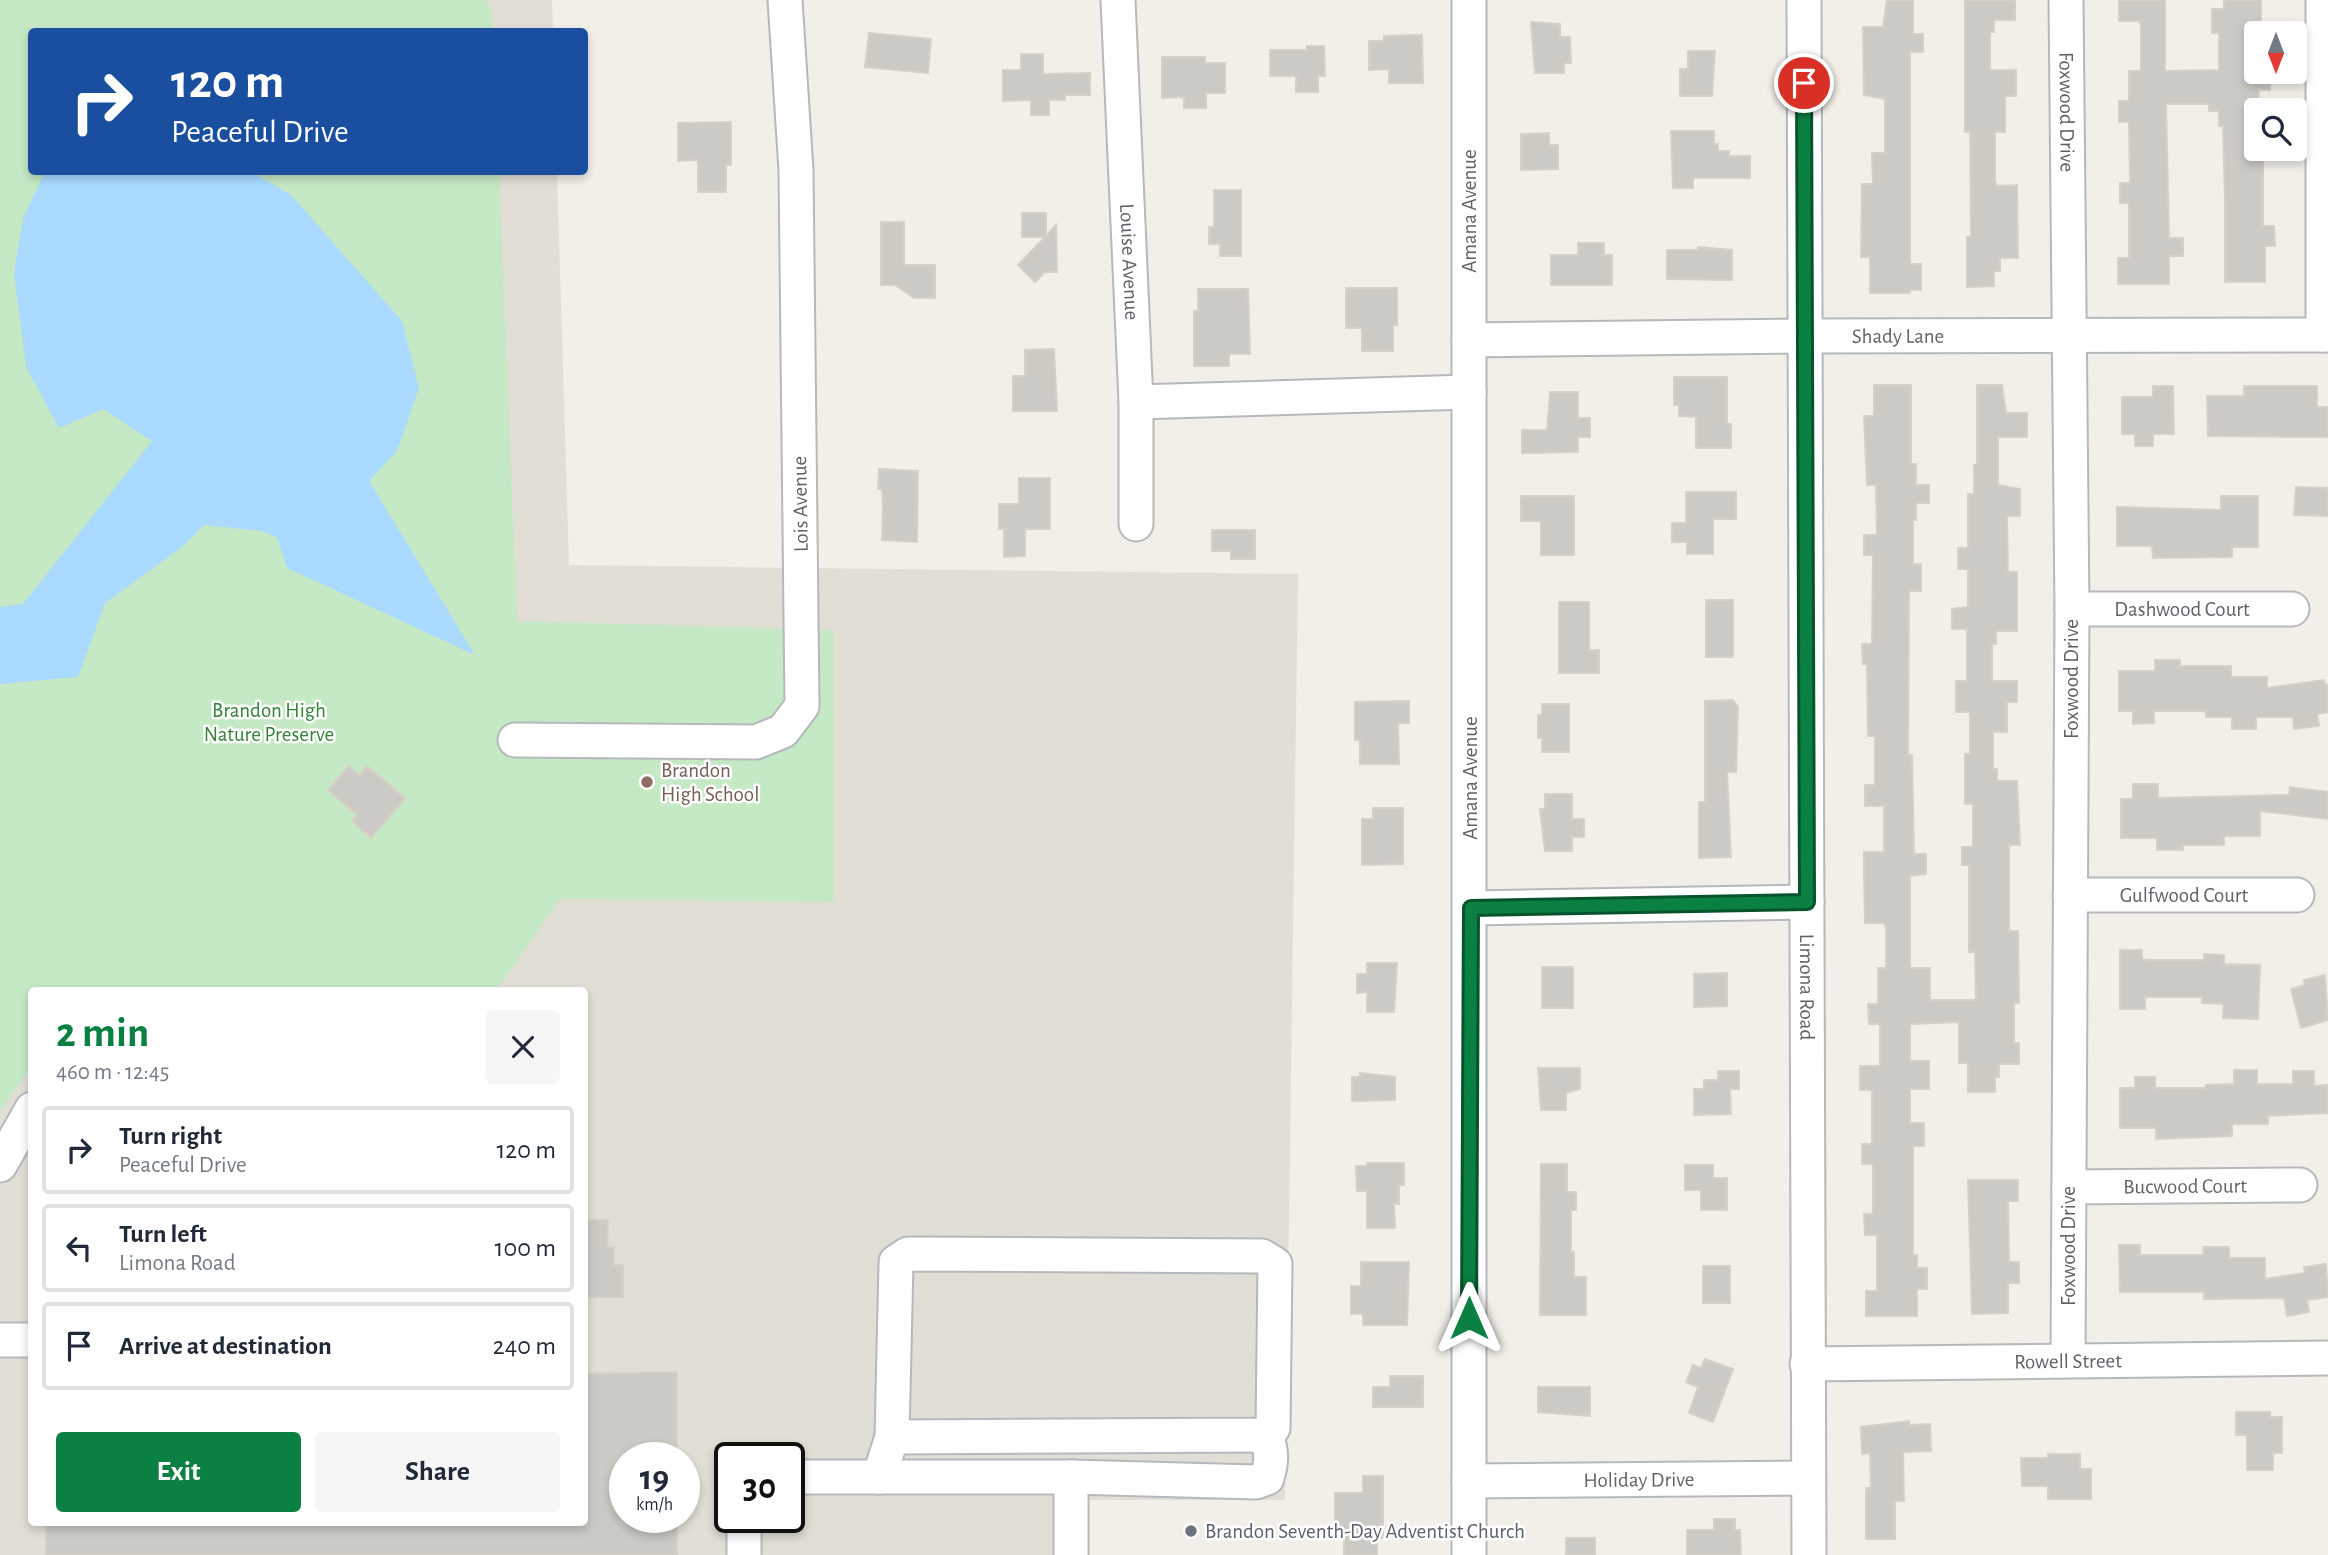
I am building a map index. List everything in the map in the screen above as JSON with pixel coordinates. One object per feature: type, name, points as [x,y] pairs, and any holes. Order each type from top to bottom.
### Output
[{"type":"street","name":"Lois Avenue","points":[[515,740],[756,742],[783,732],[802,706],[796,170],[785,0]]},
{"type":"street","name":"Louise Avenue","points":[[1118,0],[1136,402],[1136,524]]},
{"type":"street","name":"Amana Avenue","points":[[1469,0],[1469,1555]]},
{"type":"street","name":"Limona Road","points":[[1804,0],[1809,1555]]},
{"type":"street","name":"Foxwood Drive","points":[[2066,0],[2071,609],[2068,1359]]},
{"type":"street","points":[[2323,0],[2325,335]]},
{"type":"street","name":"Shady Lane","points":[[1469,340],[2325,335]]},
{"type":"street","points":[[1136,402],[1469,392]]},
{"type":"street","name":"Dashwood Court","points":[[2071,609],[2292,609]]},
{"type":"street","name":"Gulfwood Court","points":[[2070,895],[2297,895]]},
{"type":"street","points":[[1471,908],[1807,902]]},
{"type":"street","points":[[0,1165],[28,1116]]},
{"type":"street","name":"Bucwood Court","points":[[2068,1186],[2300,1185]]},
{"type":"street","points":[[879,1477],[892,1437],[895,1262],[908,1254],[1262,1256],[1275,1264],[1273,1428],[1266,1435],[892,1437]]},
{"type":"street","points":[[0,1339],[28,1340]]},
{"type":"street","name":"Rowell Street","points":[[1807,1364],[2328,1358]]},
{"type":"street","points":[[805,1477],[1072,1477],[1256,1482],[1267,1479],[1272,1465],[1271,1449],[1266,1435]]},
{"type":"street","points":[[1072,1477],[1072,1555]]},
{"type":"street","name":"Holiday Drive","points":[[1469,1482],[1808,1478]]},
{"type":"street","points":[[744,1533],[744,1555]]},
{"type":"shaded area","name":"Brandon High School","points":[[0,0],[552,0],[553,28],[28,28],[28,175],[557,175],[569,565],[1298,574],[1285,1500],[1089,1500],[1088,1555],[0,1555]]},
{"type":"green space","name":"Brandon High Nature Preserve","points":[[0,0],[485,0],[492,13],[493,28],[28,28],[28,175],[499,175],[517,621],[834,630],[834,902],[560,899],[499,987],[28,987],[28,1072],[0,1111]]},
{"type":"water","points":[[44,175],[257,175],[291,195],[402,321],[419,388],[397,451],[369,481],[475,655],[287,568],[277,537],[261,531],[204,525],[181,548],[105,603],[78,677],[0,684],[0,607],[23,604],[152,441],[103,409],[59,428],[26,367],[14,273],[23,218]]},
{"type":"building","points":[[1887,0],[1913,0],[1913,34],[1923,34],[1923,52],[1910,52],[1910,264],[1921,264],[1921,290],[1910,290],[1910,293],[1870,293],[1870,257],[1861,257],[1862,184],[1873,184],[1872,153],[1885,153],[1885,99],[1864,95],[1863,27],[1883,27]]},
{"type":"building","points":[[1965,0],[2015,0],[2015,20],[1994,20],[1994,32],[1990,32],[1990,70],[2016,70],[2016,96],[2005,96],[2005,132],[1995,132],[1995,181],[1997,186],[2017,185],[2018,258],[2000,258],[2000,271],[1994,271],[1994,286],[1967,287],[1967,237],[1971,237],[1970,132],[1965,132]]},
{"type":"building","points":[[2119,0],[2165,0],[2165,71],[2219,70],[2219,33],[2212,33],[2212,9],[2224,9],[2224,0],[2261,0],[2261,21],[2244,21],[2244,84],[2270,84],[2270,90],[2259,90],[2259,98],[2244,98],[2244,161],[2263,161],[2263,226],[2274,226],[2275,246],[2265,246],[2265,282],[2225,282],[2223,126],[2219,126],[2219,111],[2209,111],[2209,104],[2166,104],[2169,238],[2183,238],[2183,256],[2169,256],[2169,284],[2118,284],[2118,258],[2129,258],[2129,203],[2120,203],[2120,183],[2130,183],[2129,122],[2119,122],[2119,101],[2129,101],[2129,71],[2141,71],[2141,25],[2139,21],[2119,21]]},
{"type":"building","points":[[1531,22],[1560,24],[1560,37],[1570,37],[1571,63],[1564,63],[1564,73],[1535,73]]},
{"type":"building","points":[[869,33],[931,39],[928,73],[865,67]]},
{"type":"building","points":[[1422,35],[1423,83],[1389,83],[1389,69],[1369,70],[1369,41],[1384,41],[1384,36]]},
{"type":"building","points":[[1307,46],[1324,46],[1325,76],[1318,76],[1318,92],[1296,92],[1296,76],[1270,76],[1270,50],[1307,50]]},
{"type":"building","points":[[1688,51],[1715,51],[1712,96],[1680,96],[1680,69],[1688,69]]},
{"type":"building","points":[[1021,54],[1043,54],[1043,74],[1090,73],[1090,95],[1065,95],[1065,100],[1049,100],[1049,115],[1031,115],[1031,100],[1003,101],[1003,70],[1021,70]]},
{"type":"building","points":[[1162,57],[1205,57],[1205,63],[1225,63],[1225,93],[1206,93],[1206,108],[1184,108],[1184,97],[1162,98]]},
{"type":"building","points":[[731,122],[731,165],[726,165],[726,192],[698,192],[698,160],[678,161],[678,123]]},
{"type":"building","points":[[1671,131],[1714,131],[1714,144],[1718,144],[1718,151],[1729,151],[1729,156],[1750,156],[1750,178],[1693,178],[1693,188],[1673,188]]},
{"type":"building","points":[[1549,133],[1549,145],[1558,145],[1558,169],[1521,170],[1521,134]]},
{"type":"building","points":[[1214,190],[1241,190],[1241,256],[1220,256],[1220,244],[1209,244],[1209,227],[1214,227]]},
{"type":"building","points":[[1022,213],[1046,213],[1046,236],[1056,225],[1057,272],[1045,272],[1035,282],[1018,265],[1045,237],[1022,237]]},
{"type":"building","points":[[881,222],[904,222],[904,265],[935,265],[935,298],[914,298],[895,285],[881,285]]},
{"type":"building","points":[[1578,243],[1604,243],[1604,255],[1612,255],[1612,285],[1551,285],[1551,255],[1578,255]]},
{"type":"building","points":[[1698,247],[1732,250],[1732,280],[1667,279],[1667,250],[1698,250]]},
{"type":"building","points":[[1346,288],[1397,288],[1397,325],[1393,325],[1393,351],[1362,351],[1362,328],[1346,328]]},
{"type":"building","points":[[1198,289],[1248,289],[1250,354],[1229,354],[1229,366],[1194,366],[1194,311],[1198,311]]},
{"type":"building","points":[[1054,349],[1057,411],[1013,411],[1013,376],[1025,376],[1025,350]]},
{"type":"building","points":[[1674,377],[1727,377],[1727,424],[1731,424],[1731,448],[1696,448],[1696,417],[1679,416],[1679,405],[1674,405]]},
{"type":"building","points":[[1874,385],[1911,385],[1911,464],[1916,464],[1916,485],[1929,485],[1929,503],[1916,503],[1916,520],[1913,520],[1913,564],[1921,564],[1921,591],[1909,591],[1908,755],[1912,755],[1914,854],[1926,854],[1926,874],[1910,876],[1910,968],[1930,968],[1930,1000],[1976,1000],[1975,952],[1969,952],[1969,865],[1962,865],[1962,847],[1973,847],[1973,804],[1965,804],[1965,754],[1970,754],[1970,712],[1956,712],[1956,681],[1967,681],[1967,629],[1952,629],[1952,609],[1968,607],[1968,569],[1958,569],[1958,548],[1968,548],[1968,494],[1974,494],[1974,465],[1977,465],[1977,385],[2002,385],[2006,413],[2027,413],[2027,437],[1998,437],[1998,485],[2020,489],[2020,516],[2007,516],[2008,572],[2017,572],[2017,631],[1996,631],[1996,644],[1992,644],[1992,681],[2017,681],[2017,702],[2007,702],[2007,732],[1993,732],[1993,769],[1997,769],[1997,781],[2017,781],[2020,845],[2009,845],[2009,931],[2018,931],[2019,1003],[2014,1003],[2014,1043],[2019,1043],[2019,1064],[1999,1064],[1999,1077],[1995,1077],[1995,1092],[1968,1092],[1968,1063],[1959,1063],[1959,1022],[1910,1024],[1910,1061],[1929,1061],[1929,1089],[1910,1089],[1910,1123],[1924,1123],[1924,1146],[1913,1146],[1913,1255],[1917,1255],[1917,1268],[1927,1268],[1927,1289],[1917,1289],[1917,1316],[1866,1316],[1866,1291],[1877,1291],[1877,1235],[1865,1235],[1864,1214],[1873,1214],[1873,1164],[1862,1164],[1862,1144],[1872,1144],[1872,1090],[1860,1090],[1860,1066],[1880,1066],[1880,1024],[1869,1024],[1868,1004],[1878,1004],[1878,968],[1886,968],[1886,927],[1884,923],[1865,923],[1864,876],[1864,852],[1884,852],[1884,806],[1865,806],[1865,785],[1875,785],[1875,736],[1868,736],[1867,664],[1863,664],[1862,644],[1872,644],[1873,555],[1864,555],[1864,535],[1877,535],[1876,485],[1867,485],[1864,416],[1874,416]]},
{"type":"building","points":[[2153,386],[2173,386],[2174,434],[2153,434],[2153,446],[2135,446],[2135,434],[2122,434],[2122,397],[2153,397]]},
{"type":"building","points":[[2244,386],[2317,386],[2317,407],[2328,407],[2328,437],[2208,436],[2207,396],[2244,396]]},
{"type":"building","points":[[1550,392],[1578,392],[1578,418],[1590,418],[1590,437],[1578,437],[1578,452],[1522,453],[1522,430],[1547,430]]},
{"type":"building","points":[[879,469],[918,471],[917,542],[882,540],[883,504],[882,489],[878,489]]},
{"type":"building","points":[[1019,478],[1050,478],[1050,529],[1025,529],[1025,556],[1004,557],[1004,529],[999,529],[999,504],[1019,504]]},
{"type":"building","points":[[2296,487],[2328,488],[2328,516],[2294,515]]},
{"type":"building","points":[[1686,492],[1736,492],[1736,519],[1713,519],[1713,554],[1687,554],[1687,542],[1672,542],[1672,523],[1686,523]]},
{"type":"building","points":[[1521,496],[1574,496],[1574,555],[1541,555],[1541,521],[1521,521]]},
{"type":"building","points":[[2221,496],[2258,496],[2258,547],[2232,547],[2232,557],[2153,558],[2152,546],[2117,546],[2117,507],[2221,510]]},
{"type":"building","points":[[1212,530],[1255,530],[1255,559],[1231,559],[1231,551],[1212,551]]},
{"type":"building","points":[[1706,600],[1733,600],[1733,657],[1706,657]]},
{"type":"building","points":[[1559,602],[1589,602],[1589,650],[1599,650],[1599,673],[1559,673]]},
{"type":"building","points":[[2155,660],[2180,660],[2180,666],[2231,666],[2231,677],[2267,677],[2267,688],[2324,680],[2325,685],[2328,684],[2328,712],[2317,714],[2319,726],[2294,729],[2293,717],[2256,717],[2256,729],[2232,729],[2232,717],[2206,717],[2206,711],[2154,711],[2154,723],[2133,724],[2133,711],[2119,711],[2119,671],[2155,671]]},
{"type":"building","points":[[1733,700],[1738,707],[1736,772],[1727,772],[1731,857],[1699,858],[1699,802],[1705,802],[1705,701]]},
{"type":"building","points":[[1409,701],[1409,723],[1398,723],[1399,764],[1360,764],[1360,740],[1355,740],[1355,702]]},
{"type":"building","points":[[1542,704],[1569,704],[1569,752],[1542,752],[1542,738],[1538,738],[1538,715],[1542,715]]},
{"type":"building","points":[[349,766],[359,775],[367,766],[405,798],[371,838],[352,821],[357,815],[328,790]]},
{"type":"building","points":[[2133,784],[2158,784],[2158,798],[2289,795],[2290,787],[2328,792],[2328,819],[2260,811],[2260,836],[2224,836],[2224,845],[2183,845],[2183,850],[2157,850],[2157,838],[2121,838],[2121,799],[2133,799]]},
{"type":"building","points":[[1545,794],[1572,794],[1572,819],[1584,819],[1584,837],[1572,837],[1572,851],[1545,851],[1540,809],[1545,809]]},
{"type":"building","points":[[1373,808],[1403,808],[1403,864],[1362,865],[1362,819],[1373,819]]},
{"type":"building","points":[[2120,950],[2142,950],[2142,959],[2147,960],[2204,960],[2204,954],[2224,955],[2224,964],[2260,965],[2258,1019],[2223,1018],[2224,1004],[2202,1003],[2202,997],[2145,997],[2145,1009],[2120,1009]]},
{"type":"building","points":[[1367,963],[1397,963],[1394,1012],[1367,1012],[1367,992],[1357,993],[1357,974],[1367,974]]},
{"type":"building","points":[[1542,967],[1573,967],[1573,1008],[1542,1008]]},
{"type":"building","points":[[1727,973],[1727,1006],[1694,1007],[1694,974]]},
{"type":"building","points":[[2325,975],[2328,1020],[2301,1028],[2291,989],[2305,985],[2304,980]]},
{"type":"building","points":[[1538,1068],[1580,1068],[1580,1089],[1566,1093],[1566,1110],[1541,1110]]},
{"type":"building","points":[[2234,1070],[2257,1070],[2257,1084],[2293,1084],[2293,1071],[2314,1071],[2314,1086],[2328,1085],[2328,1113],[2268,1116],[2268,1124],[2232,1124],[2232,1136],[2156,1139],[2156,1128],[2120,1128],[2120,1088],[2135,1088],[2135,1077],[2155,1077],[2155,1088],[2206,1088],[2206,1085],[2234,1084]]},
{"type":"building","points":[[1718,1071],[1739,1071],[1739,1089],[1730,1089],[1731,1114],[1694,1115],[1694,1089],[1704,1089],[1704,1080],[1718,1080]]},
{"type":"building","points":[[1360,1073],[1395,1077],[1395,1100],[1352,1101],[1352,1077],[1360,1077]]},
{"type":"building","points":[[1367,1163],[1404,1163],[1404,1185],[1399,1185],[1399,1204],[1394,1204],[1395,1228],[1367,1228],[1367,1191],[1357,1191],[1356,1166],[1367,1166]]},
{"type":"building","points":[[1541,1164],[1567,1164],[1567,1192],[1576,1192],[1576,1210],[1571,1210],[1571,1252],[1574,1252],[1574,1277],[1586,1277],[1586,1315],[1540,1315]]},
{"type":"building","points":[[1685,1165],[1713,1165],[1713,1178],[1727,1178],[1727,1210],[1701,1210],[1701,1190],[1685,1190]]},
{"type":"building","points":[[1968,1180],[2018,1180],[2018,1201],[2008,1201],[2009,1262],[2019,1262],[2019,1283],[2008,1283],[2008,1313],[1972,1314]]},
{"type":"building","points":[[588,1220],[608,1220],[607,1247],[614,1247],[614,1265],[623,1265],[623,1297],[588,1297]]},
{"type":"building","points":[[2119,1245],[2140,1245],[2140,1255],[2204,1255],[2203,1247],[2229,1247],[2229,1258],[2265,1258],[2265,1279],[2305,1273],[2304,1267],[2326,1264],[2328,1297],[2307,1300],[2309,1312],[2287,1316],[2284,1298],[2204,1299],[2204,1292],[2120,1292]]},
{"type":"building","points":[[1361,1262],[1409,1262],[1407,1325],[1363,1325],[1363,1314],[1351,1314],[1351,1286],[1361,1286]]},
{"type":"building","points":[[1703,1266],[1730,1266],[1730,1303],[1703,1303]]},
{"type":"building","points":[[1705,1359],[1733,1369],[1713,1422],[1689,1413],[1698,1387],[1686,1382],[1693,1365],[1701,1368]]},
{"type":"building","points":[[677,1372],[677,1442],[609,1442],[609,1533],[677,1533],[677,1555],[46,1555],[46,1526],[588,1526],[588,1374]]},
{"type":"building","points":[[1390,1376],[1423,1376],[1423,1407],[1373,1407],[1373,1387],[1390,1387]]},
{"type":"building","points":[[1538,1387],[1590,1387],[1590,1416],[1538,1412]]},
{"type":"building","points":[[2236,1412],[2270,1412],[2270,1417],[2282,1417],[2282,1453],[2273,1453],[2273,1470],[2247,1470],[2247,1435],[2236,1435]]},
{"type":"building","points":[[1909,1421],[1910,1425],[1930,1424],[1931,1451],[1903,1452],[1904,1501],[1895,1501],[1895,1539],[1866,1539],[1866,1488],[1871,1488],[1870,1453],[1862,1454],[1861,1427]]},
{"type":"building","points":[[2048,1454],[2080,1454],[2080,1469],[2091,1469],[2091,1499],[2048,1499],[2048,1486],[2022,1486],[2021,1458],[2048,1458]]},
{"type":"building","points":[[1363,1476],[1383,1476],[1383,1538],[1377,1538],[1377,1555],[1344,1555],[1344,1538],[1335,1538],[1335,1493],[1363,1493]]},
{"type":"building","points":[[1714,1519],[1735,1519],[1735,1530],[1740,1530],[1741,1555],[1687,1555],[1687,1530],[1714,1530]]},
{"type":"building","points":[[1566,1538],[1595,1538],[1595,1555],[1566,1555]]},
{"type":"place","name":"Brandon High School","points":[[647,782]]},
{"type":"place","name":"Brandon Seventh-Day Adventist Church","points":[[1191,1531]]},
{"type":"route","points":[[1469,1318],[1471,908],[1807,902],[1804,83]]}]
